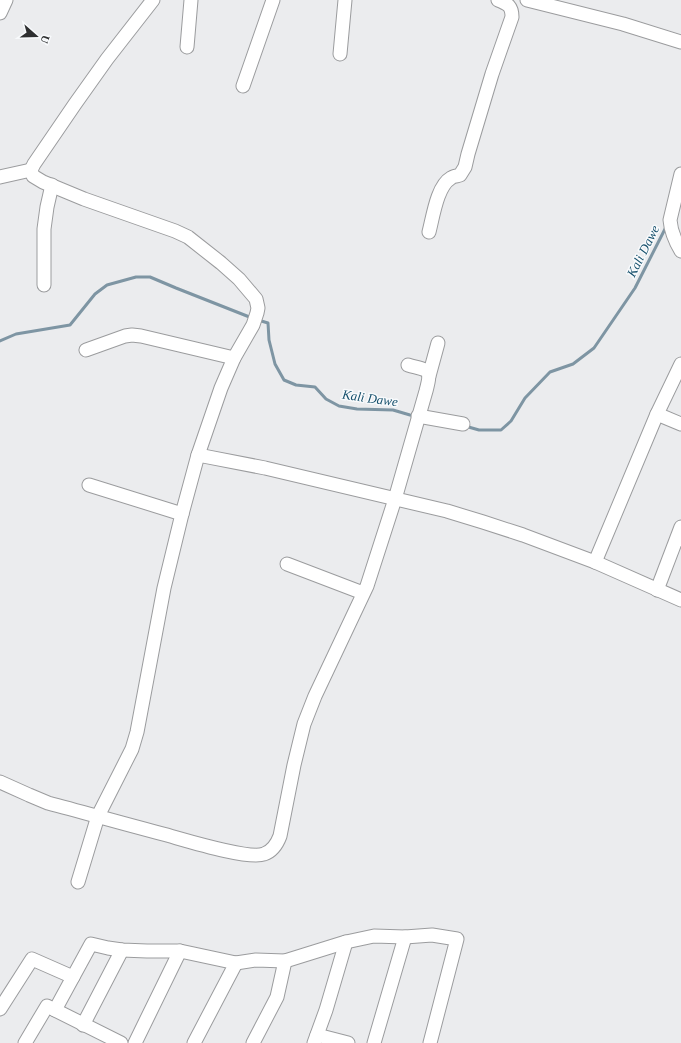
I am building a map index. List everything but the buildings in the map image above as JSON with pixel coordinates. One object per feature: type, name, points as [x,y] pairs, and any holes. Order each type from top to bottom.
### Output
[{"type":"street","points":[[0,13],[6,0]]},
{"type":"street","points":[[78,882],[98,816],[132,749],[137,732],[164,588],[198,455],[221,388],[234,358],[255,319],[258,303],[239,279],[188,237],[84,199],[52,186],[33,176],[31,170],[34,164],[108,58],[153,0]]},
{"type":"street","points":[[187,47],[191,0]]},
{"type":"street","points":[[243,86],[273,0]]},
{"type":"street","points":[[340,54],[345,0]]},
{"type":"street","points":[[430,232],[437,202],[442,189],[450,178],[460,175],[467,160],[492,74],[512,17],[512,11],[509,6],[498,0]]},
{"type":"street","points":[[527,0],[623,24],[681,42]]},
{"type":"street","points":[[0,177],[31,170]]},
{"type":"street","points":[[681,174],[670,220],[670,228],[681,251]]},
{"type":"street","points":[[44,285],[44,229],[52,186]]},
{"type":"street","points":[[86,350],[125,336],[132,335],[234,358]]},
{"type":"street","points":[[0,782],[48,803],[207,846],[247,855],[264,854],[272,850],[277,844],[280,836],[298,746],[308,711],[363,593],[373,567],[395,499],[438,343]]},
{"type":"street","points":[[595,562],[657,414],[681,364]]},
{"type":"street","points":[[408,365],[426,370],[429,372],[429,376]]},
{"type":"street","points":[[657,414],[681,424]]},
{"type":"street","points":[[418,416],[463,424]]},
{"type":"street","points":[[198,455],[265,468],[483,522],[523,535],[595,562],[681,600]]},
{"type":"street","points":[[89,485],[182,514]]},
{"type":"street","points":[[657,590],[681,527]]},
{"type":"street","points":[[287,564],[363,593]]},
{"type":"street","points":[[55,1010],[91,944],[122,950],[180,950],[236,963],[256,960],[285,961],[346,942],[374,936],[405,937],[432,935],[457,939],[430,1043]]},
{"type":"street","points":[[374,1043],[405,937]]},
{"type":"street","points":[[346,942],[316,1039],[348,1043]]},
{"type":"street","points":[[83,1025],[122,950]]},
{"type":"street","points":[[135,1043],[180,950]]},
{"type":"street","points":[[0,1009],[32,959],[73,977]]},
{"type":"street","points":[[253,1043],[277,996],[285,961]]},
{"type":"street","points":[[194,1043],[236,963]]},
{"type":"street","points":[[25,1043],[47,1006],[121,1043]]},
{"type":"waterway","name":"Kali Dawe","points":[[465,426],[479,430],[501,430],[511,421],[525,398],[550,372],[573,364],[594,348],[635,288],[666,227]]},
{"type":"waterway","name":"Kali Dawe","points":[[0,341],[16,334],[70,325],[95,294],[107,285],[136,277],[150,277],[252,318]]},
{"type":"waterway","name":"Kali Dawe","points":[[258,320],[268,323],[269,340],[275,364],[284,380],[296,385],[315,387],[326,399],[339,406],[357,409],[393,410],[415,416]]}]
